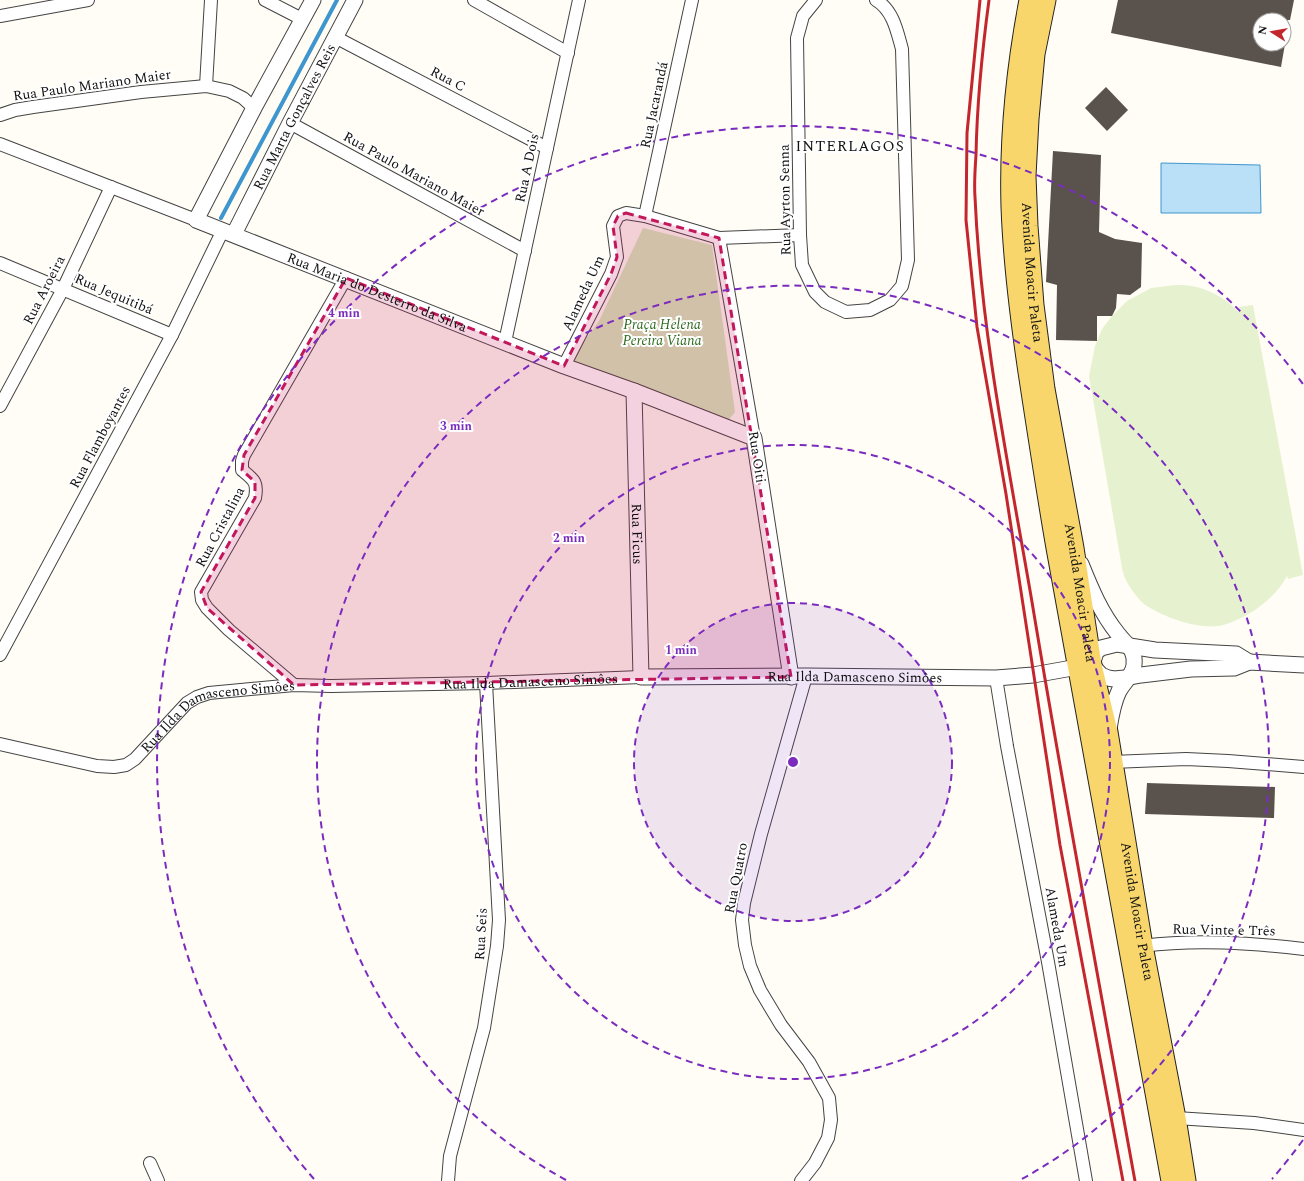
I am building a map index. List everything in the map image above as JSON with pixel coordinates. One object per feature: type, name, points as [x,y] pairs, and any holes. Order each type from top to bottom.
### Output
[{"type":"main road","name":"Avenida Moacir Paleta","points":[[1029,0],[1020,49],[1012,139],[1011,206],[1018,301],[1039,449],[1085,666],[1171,1181]]},
{"type":"main road","name":"Avenida Moacir Paleta","points":[[1046,0],[1035,54],[1028,119],[1026,176],[1034,305],[1045,389],[1074,548],[1085,666],[1108,732],[1143,946],[1176,1118],[1186,1181]]},
{"type":"street","points":[[0,16],[88,0]]},
{"type":"street","points":[[206,86],[211,0]]},
{"type":"street","points":[[265,0],[302,19]]},
{"type":"street","points":[[196,220],[254,108],[313,0]]},
{"type":"street","name":"Rua Marta Gonçalves Reis","points":[[228,232],[290,123],[355,0]]},
{"type":"street","points":[[474,0],[568,53]]},
{"type":"street","name":"Rua A Dois","points":[[506,342],[579,0]]},
{"type":"street","name":"Rua Jacarandá","points":[[645,216],[692,0]]},
{"type":"street","name":"Rua Ayrton Senna","points":[[816,0],[803,16],[798,38],[800,235],[802,265],[815,292],[825,302],[846,312],[870,310],[890,300],[902,286],[908,260],[902,49],[893,21],[883,4],[876,0]]},
{"type":"street","name":"Rua C","points":[[335,37],[547,148]]},
{"type":"street","name":"Rua Paulo Mariano Maier","points":[[0,115],[15,110],[40,106],[140,92],[206,86],[229,91],[243,98],[254,108]]},
{"type":"street","name":"Rua Paulo Mariano Maier","points":[[290,123],[525,251]]},
{"type":"street","name":"Rua Maria do Desterro da Silva","points":[[0,144],[346,278],[564,366],[634,391],[754,438]]},
{"type":"street","name":"Rua Aroeira","points":[[0,406],[63,289],[111,187]]},
{"type":"street","name":"Alameda Um","points":[[564,366],[611,274],[617,257],[614,226],[618,216],[626,213],[645,216],[719,238],[800,235]]},
{"type":"street","name":"Rua Flamboyantes","points":[[0,655],[228,232]]},
{"type":"street","name":"Rua Oiti","points":[[719,238],[798,676]]},
{"type":"street","name":"Rua Jequitibá","points":[[0,263],[172,335]]},
{"type":"street","name":"Rua Cristalina","points":[[294,685],[229,630],[207,608],[202,600],[201,592],[255,498],[257,489],[255,482],[242,470],[241,467],[244,455],[346,278]]},
{"type":"street","name":"Rua Ficus","points":[[634,391],[641,677]]},
{"type":"street","points":[[1074,548],[1095,598],[1118,634],[1133,653],[1134,658],[1132,672],[1119,690],[1114,702],[1108,732]]},
{"type":"street","points":[[1250,662],[1236,654],[1166,650],[1117,644],[1101,648],[1085,666],[1108,678],[1114,679],[1190,669],[1234,668],[1250,662],[1304,665]]},
{"type":"street","name":"Rua Ilda Damasceno Simôes","points":[[0,744],[97,766],[114,767],[126,765],[135,759],[187,703],[197,697],[209,692],[294,685],[331,686],[486,683],[641,677],[798,676],[996,678],[1033,675],[1085,666]]},
{"type":"street","name":"Rua Quatro","points":[[798,676],[744,903],[742,920],[746,952],[760,990],[781,1025],[809,1062],[830,1098],[831,1120],[828,1138],[815,1163],[801,1181]]},
{"type":"street","name":"Alameda Um","points":[[996,678],[1004,733],[1042,931],[1086,1181]]},
{"type":"street","name":"Rua Seis","points":[[448,1181],[450,1156],[484,1028],[497,946],[499,920],[486,683]]},
{"type":"street","points":[[1112,762],[1186,759],[1304,767]]},
{"type":"street","name":"Rua Vinte e Três","points":[[1143,946],[1182,942],[1253,944],[1304,949]]},
{"type":"street","points":[[1176,1118],[1254,1123],[1304,1130]]},
{"type":"street","points":[[150,1163],[158,1181]]},
{"type":"highlighted area","points":[[626,213],[719,238],[791,677],[294,685],[207,608],[201,592],[255,498],[255,482],[242,470],[244,455],[346,278],[564,366],[611,274],[617,257],[613,226],[618,216]]},
{"type":"green space","name":"Praça Helena Pereira Viana","points":[[643,228],[712,245],[735,412],[727,422],[569,362],[599,321]]},
{"type":"green space","points":[[1176,285],[1198,287],[1212,292],[1230,304],[1239,313],[1239,307],[1253,305],[1303,575],[1288,579],[1287,576],[1268,600],[1242,618],[1223,625],[1204,626],[1182,622],[1161,614],[1144,604],[1127,583],[1122,568],[1089,376],[1095,346],[1102,329],[1112,316],[1127,301],[1151,288]]},
{"type":"water","points":[[1161,163],[1260,165],[1261,213],[1161,213]]},
{"type":"building","points":[[1118,0],[1294,0],[1292,12],[1252,12],[1252,52],[1284,52],[1281,67],[1111,33]]},
{"type":"building","points":[[1106,87],[1128,110],[1107,131],[1085,108]]},
{"type":"building","points":[[1053,151],[1101,155],[1099,232],[1115,239],[1142,243],[1141,287],[1130,295],[1117,294],[1116,308],[1112,316],[1097,316],[1097,341],[1056,340],[1057,285],[1046,282]]},
{"type":"building","points":[[1147,783],[1275,787],[1274,818],[1145,814]]},
{"type":"waterway","points":[[221,218],[337,0]]},
{"type":"railway","points":[[980,0],[967,133],[966,220],[977,327],[1006,494],[1060,845],[1123,1181]]},
{"type":"railway","points":[[989,0],[977,116],[975,182],[978,248],[983,299],[1005,451],[1069,819],[1135,1181]]},
{"type":"district","name":"INTERLAGOS","points":[[850,146]]}]
